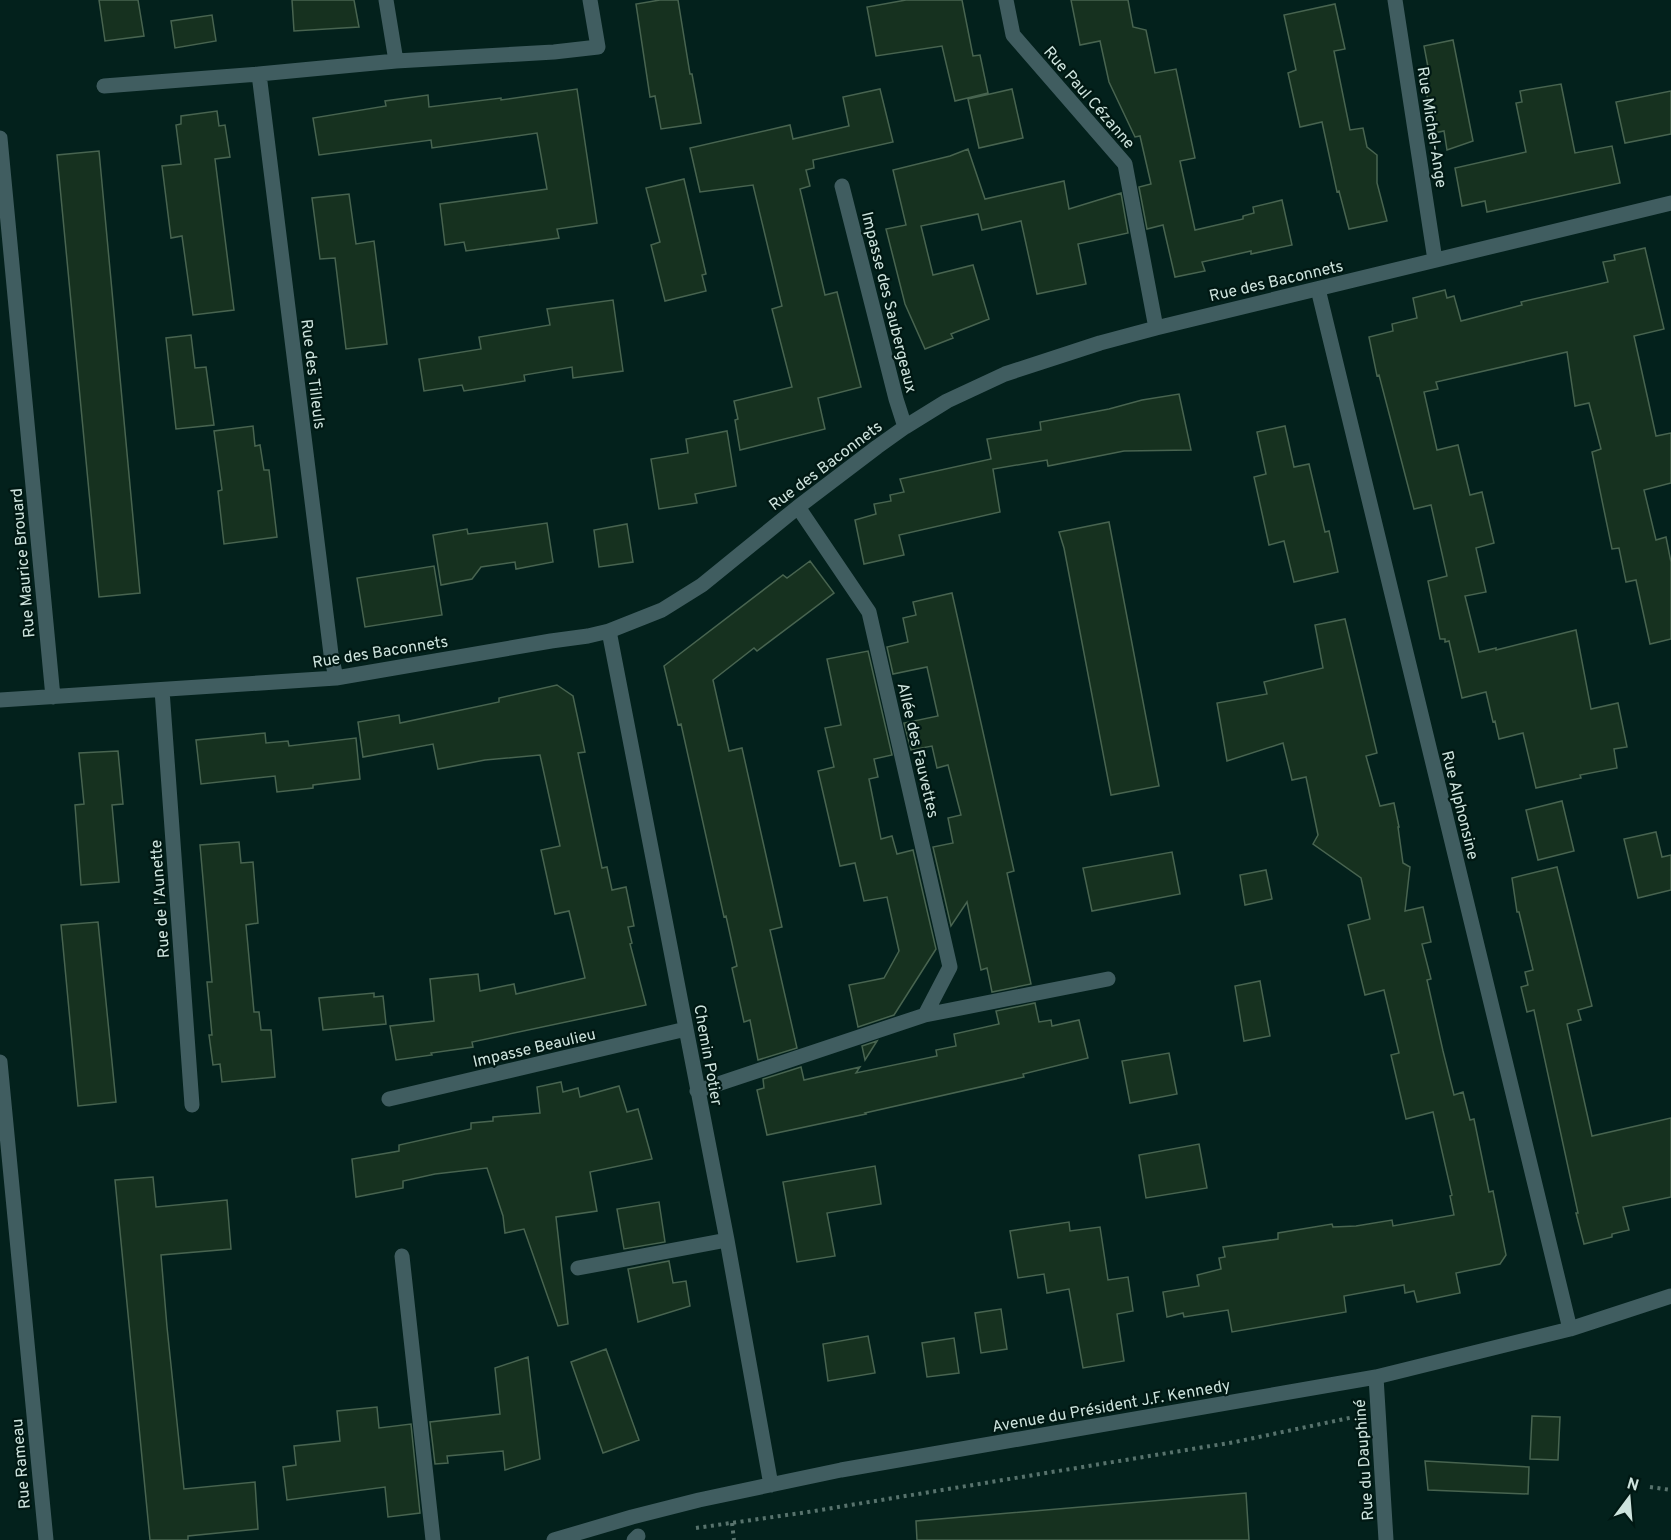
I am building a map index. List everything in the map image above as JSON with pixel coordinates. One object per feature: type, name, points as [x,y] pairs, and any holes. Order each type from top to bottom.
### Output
[{"type":"street","points":[[386,0],[396,61]]},
{"type":"street","points":[[104,86],[396,61],[554,52],[598,47],[590,0]]},
{"type":"street","name":"Rue Paul Cézanne","points":[[1006,0],[1013,35],[1125,164],[1156,328]]},
{"type":"street","name":"Rue Michel-Ange","points":[[1395,0],[1435,260]]},
{"type":"street","name":"Rue des Tilleuls","points":[[259,74],[331,654],[336,678]]},
{"type":"street","name":"Rue Maurice Brouard","points":[[0,138],[53,698]]},
{"type":"street","name":"Impasse des Saubergeaux","points":[[842,186],[904,427]]},
{"type":"street","name":"Rue des Baconnets","points":[[0,700],[336,678],[609,631],[662,610],[702,585],[798,507],[904,427],[947,401],[1005,374],[1100,343],[1156,328],[1671,203]]},
{"type":"street","name":"Rue Alphonsine","points":[[1318,289],[1570,1329]]},
{"type":"street","name":"Allée des Fauvettes","points":[[798,507],[869,612],[950,967],[925,1016]]},
{"type":"street","name":"Chemin Potier","points":[[609,631],[771,1485]]},
{"type":"street","name":"Rue de l'Aunette","points":[[162,690],[192,1105]]},
{"type":"street","points":[[697,1091],[925,1016],[1108,979]]},
{"type":"street","name":"Impasse Beaulieu","points":[[390,1099],[686,1029]]},
{"type":"street","name":"Rue Rameau","points":[[0,1062],[6,1198],[46,1540]]},
{"type":"street","points":[[578,1268],[726,1240]]},
{"type":"street","points":[[402,1256],[433,1540]]},
{"type":"street","name":"Avenue du Président J.F. Kennedy","points":[[554,1540],[699,1500],[853,1468],[1376,1377],[1570,1329],[1671,1296]]},
{"type":"street","name":"Rue du Dauphiné","points":[[1376,1377],[1386,1540]]},
{"type":"path","points":[[685,1530],[1235,1442],[1379,1412]]},
{"type":"path","points":[[1650,1487],[1671,1490]]},
{"type":"path","points":[[732,1523],[734,1540]]},
{"type":"building","points":[[99,0],[138,0],[144,36],[105,41]]},
{"type":"building","points":[[292,0],[354,0],[359,27],[294,31]]},
{"type":"building","points":[[678,0],[690,74],[692,74],[701,123],[661,129],[655,96],[650,97],[636,4]]},
{"type":"building","points":[[906,0],[962,0],[973,56],[980,55],[988,93],[955,101],[942,46],[876,56],[867,7]]},
{"type":"building","points":[[1071,0],[1128,0],[1133,27],[1146,30],[1155,73],[1176,69],[1195,158],[1180,161],[1195,230],[1243,219],[1243,216],[1254,213],[1253,207],[1282,200],[1292,245],[1202,262],[1205,271],[1175,277],[1163,225],[1147,229],[1139,187],[1151,184],[1140,136],[1135,137],[1109,82],[1100,41],[1080,45]]},
{"type":"building","points":[[1335,4],[1345,49],[1334,51],[1350,130],[1363,128],[1367,147],[1377,155],[1377,183],[1387,221],[1349,229],[1339,191],[1337,192],[1322,122],[1300,127],[1288,73],[1296,70],[1284,15]]},
{"type":"building","points":[[212,15],[216,41],[175,48],[171,21]]},
{"type":"building","points":[[1453,40],[1473,141],[1447,150],[1444,131],[1434,133],[1422,69],[1428,67],[1424,46]]},
{"type":"building","points":[[1561,84],[1575,153],[1612,146],[1620,183],[1487,212],[1485,201],[1462,206],[1455,168],[1526,152],[1516,103],[1522,102],[1520,91]]},
{"type":"building","points":[[577,89],[597,223],[557,229],[559,238],[466,251],[464,242],[445,245],[440,204],[547,189],[537,133],[432,148],[431,140],[319,155],[313,118],[386,106],[385,101],[428,95],[429,107]]},
{"type":"building","points":[[880,89],[893,142],[813,160],[814,168],[806,170],[810,186],[800,189],[825,295],[837,292],[861,387],[818,398],[825,429],[740,450],[734,401],[792,387],[772,309],[782,306],[753,185],[700,192],[690,148],[790,125],[793,139],[849,126],[843,97]]},
{"type":"building","points":[[1012,89],[1023,138],[979,148],[968,99]]},
{"type":"building","points":[[1671,91],[1671,134],[1625,143],[1616,102]]},
{"type":"building","points":[[217,111],[219,126],[225,125],[230,157],[215,159],[234,310],[193,315],[182,236],[171,238],[162,166],[181,164],[176,125],[181,124],[181,116]]},
{"type":"building","points":[[968,149],[985,199],[1064,181],[1069,209],[1121,193],[1128,233],[1078,244],[1086,284],[1037,294],[1021,221],[982,230],[978,214],[921,226],[933,275],[973,265],[989,319],[951,334],[953,338],[925,349],[905,304],[886,229],[906,225],[893,170],[950,156]]},
{"type":"building","points":[[99,151],[140,593],[99,597],[57,155]]},
{"type":"building","points":[[684,179],[706,274],[702,275],[706,291],[665,301],[651,245],[660,242],[646,188]]},
{"type":"building","points":[[349,194],[356,244],[374,241],[387,344],[346,349],[335,258],[320,259],[312,198]]},
{"type":"building","points":[[1645,248],[1664,329],[1634,336],[1656,436],[1671,433],[1671,483],[1644,490],[1656,540],[1666,537],[1671,562],[1671,639],[1650,644],[1636,580],[1626,582],[1619,548],[1612,549],[1592,452],[1601,449],[1589,403],[1575,406],[1567,352],[1436,382],[1438,389],[1424,392],[1437,450],[1458,445],[1470,495],[1482,492],[1494,543],[1476,548],[1486,592],[1465,596],[1479,652],[1496,648],[1496,650],[1576,630],[1591,709],[1618,703],[1627,747],[1614,749],[1617,768],[1580,775],[1581,778],[1536,788],[1523,733],[1499,739],[1486,692],[1462,698],[1449,641],[1445,642],[1445,639],[1440,639],[1428,581],[1447,576],[1431,505],[1414,509],[1379,375],[1377,376],[1369,337],[1393,331],[1392,324],[1417,318],[1413,298],[1445,290],[1447,298],[1454,296],[1461,321],[1522,305],[1521,302],[1608,282],[1603,262],[1615,260],[1614,255]]},
{"type":"building","points":[[613,300],[623,371],[573,378],[572,367],[524,375],[525,381],[464,391],[462,385],[424,391],[419,359],[481,349],[479,337],[550,325],[547,309]]},
{"type":"building","points":[[191,335],[195,368],[206,367],[214,425],[176,429],[166,338]]},
{"type":"building","points":[[1179,394],[1191,450],[1124,451],[1048,466],[1047,460],[993,469],[1000,512],[899,535],[904,555],[864,564],[855,520],[876,514],[874,504],[891,501],[890,495],[904,492],[900,479],[991,459],[987,439],[1041,430],[1040,422]]},
{"type":"building","points":[[253,426],[255,446],[260,445],[264,470],[269,470],[277,537],[224,544],[218,491],[222,490],[214,431]]},
{"type":"building","points":[[1285,426],[1294,467],[1309,464],[1325,532],[1329,531],[1338,572],[1294,582],[1284,541],[1269,545],[1254,477],[1266,474],[1257,432]]},
{"type":"building","points":[[727,431],[736,486],[695,494],[697,503],[659,509],[651,459],[688,453],[686,439]]},
{"type":"building","points":[[1109,522],[1159,786],[1111,795],[1064,548],[1059,532]]},
{"type":"building","points":[[547,523],[553,562],[516,569],[515,562],[481,567],[472,579],[441,585],[433,535],[467,529],[468,534]]},
{"type":"building","points":[[627,524],[633,562],[599,567],[594,530]]},
{"type":"building","points":[[810,561],[834,593],[757,651],[754,648],[713,680],[729,751],[742,748],[782,927],[770,930],[797,1048],[758,1060],[750,1020],[744,1022],[732,968],[737,966],[726,916],[724,917],[681,724],[678,725],[664,666],[783,575],[787,578]]},
{"type":"building","points":[[434,566],[442,615],[365,627],[357,578]]},
{"type":"building","points":[[952,593],[1014,871],[1007,873],[1031,984],[992,992],[987,968],[981,970],[967,902],[951,926],[933,847],[953,843],[948,818],[961,815],[948,765],[937,768],[932,746],[911,750],[904,723],[938,716],[927,667],[893,674],[887,647],[908,642],[903,618],[916,615],[913,602]]},
{"type":"building","points":[[1345,619],[1377,753],[1366,756],[1380,806],[1394,803],[1403,863],[1410,867],[1405,911],[1423,907],[1431,942],[1422,944],[1431,979],[1427,980],[1443,1051],[1454,1095],[1463,1092],[1470,1120],[1474,1119],[1489,1192],[1493,1191],[1506,1255],[1500,1264],[1456,1273],[1460,1293],[1417,1302],[1414,1291],[1405,1293],[1404,1285],[1344,1296],[1346,1312],[1232,1332],[1228,1310],[1184,1317],[1183,1313],[1167,1317],[1163,1292],[1199,1286],[1197,1275],[1221,1269],[1219,1258],[1225,1257],[1223,1247],[1278,1239],[1278,1233],[1332,1224],[1333,1227],[1356,1226],[1392,1220],[1393,1226],[1454,1215],[1450,1196],[1452,1195],[1433,1112],[1406,1119],[1391,1055],[1399,1053],[1384,990],[1365,995],[1348,925],[1370,919],[1361,878],[1313,844],[1318,835],[1306,777],[1292,780],[1283,743],[1227,761],[1217,703],[1267,694],[1264,682],[1323,668],[1315,625]]},
{"type":"building","points":[[868,651],[892,755],[874,759],[878,777],[869,779],[881,839],[892,836],[897,854],[913,850],[936,949],[894,1015],[858,1027],[849,985],[884,978],[899,951],[887,897],[864,901],[855,863],[840,866],[818,771],[834,767],[825,728],[841,725],[827,659]]},
{"type":"building","points":[[557,685],[573,696],[585,752],[578,753],[602,868],[607,867],[612,890],[626,887],[634,926],[628,927],[632,943],[630,944],[646,1005],[472,1042],[473,1047],[396,1060],[390,1026],[434,1021],[430,979],[478,974],[480,991],[514,984],[516,994],[585,978],[569,911],[555,914],[541,850],[560,846],[540,755],[485,760],[438,769],[433,744],[363,757],[358,722],[399,715],[400,723],[499,702],[499,698]]},
{"type":"building","points":[[265,733],[266,743],[288,741],[289,746],[356,738],[360,779],[277,792],[275,776],[201,784],[196,740]]},
{"type":"building","points":[[118,751],[123,804],[112,805],[119,882],[81,885],[75,805],[84,804],[79,753]]},
{"type":"building","points":[[1562,801],[1574,851],[1538,860],[1526,810]]},
{"type":"building","points":[[1656,832],[1662,857],[1671,855],[1671,890],[1638,898],[1624,839]]},
{"type":"building","points":[[239,842],[241,863],[253,862],[258,923],[246,925],[254,1012],[259,1012],[261,1030],[271,1030],[275,1077],[222,1082],[220,1064],[213,1065],[209,1035],[212,1035],[207,982],[212,982],[200,845]]},
{"type":"building","points":[[1172,852],[1180,894],[1092,911],[1083,868]]},
{"type":"building","points":[[1557,867],[1592,1006],[1578,1010],[1581,1020],[1567,1024],[1592,1136],[1671,1118],[1671,1197],[1623,1207],[1629,1230],[1584,1244],[1534,1010],[1527,1012],[1521,987],[1528,985],[1525,972],[1533,970],[1519,912],[1517,912],[1512,878]]},
{"type":"building","points":[[1266,870],[1272,899],[1245,905],[1240,875]]},
{"type":"building","points":[[98,922],[116,1102],[78,1106],[61,925]]},
{"type":"building","points":[[1260,981],[1270,1036],[1244,1041],[1235,986]]},
{"type":"building","points":[[374,993],[374,997],[383,996],[386,1024],[323,1030],[319,998]]},
{"type":"building","points":[[1035,1003],[1039,1022],[1051,1020],[1052,1026],[1079,1020],[1088,1058],[1023,1074],[1024,1077],[767,1135],[757,1090],[764,1088],[763,1079],[801,1067],[804,1080],[860,1067],[856,1073],[937,1056],[936,1050],[956,1046],[954,1034],[999,1024],[996,1011]]},
{"type":"building","points":[[877,1041],[865,1060],[862,1046]]},
{"type":"building","points":[[1169,1053],[1177,1094],[1130,1103],[1122,1061]]},
{"type":"building","points":[[561,1082],[563,1092],[578,1088],[580,1097],[619,1086],[627,1112],[638,1109],[652,1159],[590,1172],[597,1211],[556,1217],[568,1324],[558,1326],[524,1229],[505,1233],[503,1216],[487,1168],[435,1174],[403,1181],[403,1188],[356,1197],[352,1159],[399,1151],[399,1145],[471,1129],[471,1123],[493,1121],[493,1117],[540,1113],[537,1087]]},
{"type":"building","points":[[1199,1144],[1207,1188],[1146,1198],[1139,1155]]},
{"type":"building","points":[[875,1166],[881,1204],[827,1213],[835,1256],[797,1262],[783,1182]]},
{"type":"building","points":[[153,1177],[156,1207],[227,1200],[231,1249],[161,1255],[167,1327],[184,1489],[255,1482],[258,1529],[188,1536],[188,1540],[150,1540],[115,1180]]},
{"type":"building","points":[[659,1202],[665,1242],[624,1249],[617,1209]]},
{"type":"building","points":[[1069,1222],[1070,1231],[1100,1227],[1108,1280],[1128,1277],[1133,1311],[1117,1314],[1124,1361],[1083,1368],[1069,1289],[1047,1293],[1044,1274],[1018,1278],[1010,1231]]},
{"type":"building","points":[[669,1261],[673,1283],[686,1281],[690,1306],[638,1322],[628,1269]]},
{"type":"building","points":[[1001,1309],[1007,1349],[981,1353],[975,1313]]},
{"type":"building","points":[[868,1336],[875,1373],[828,1381],[823,1344]]},
{"type":"building","points":[[954,1338],[959,1373],[927,1377],[922,1343]]},
{"type":"building","points":[[606,1349],[639,1440],[603,1453],[571,1362]]},
{"type":"building","points":[[528,1357],[540,1459],[505,1470],[503,1451],[447,1456],[448,1463],[435,1464],[430,1422],[500,1414],[495,1368]]},
{"type":"building","points":[[377,1407],[379,1428],[411,1424],[420,1513],[388,1517],[385,1487],[287,1500],[283,1467],[296,1465],[294,1446],[340,1441],[337,1411]]},
{"type":"building","points":[[1532,1416],[1560,1417],[1558,1460],[1530,1459]]},
{"type":"building","points":[[1425,1461],[1529,1467],[1528,1494],[1428,1490]]},
{"type":"building","points":[[1246,1493],[1249,1540],[917,1540],[916,1521]]}]
